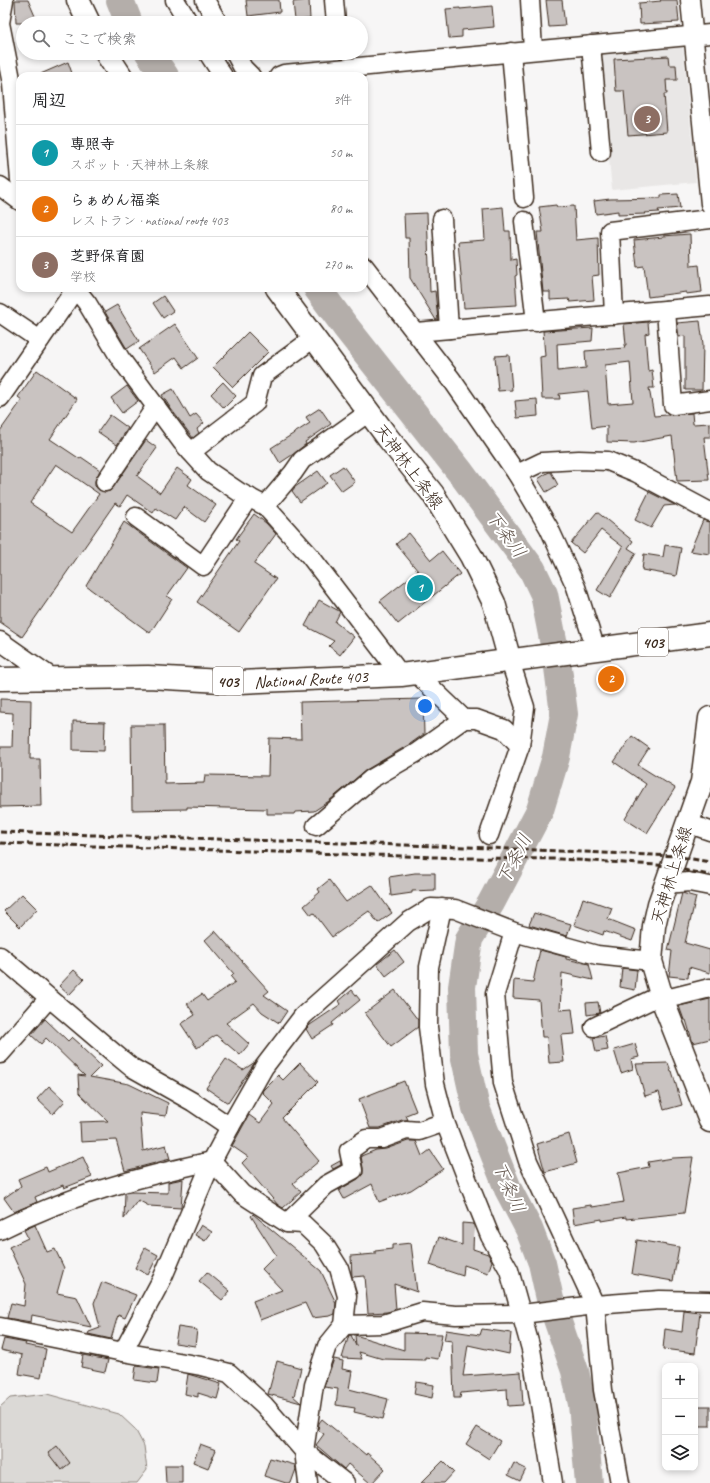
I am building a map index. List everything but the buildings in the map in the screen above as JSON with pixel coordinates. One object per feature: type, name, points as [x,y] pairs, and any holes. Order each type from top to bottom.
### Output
[{"type":"main road","points":[[78,0],[86,16]]},
{"type":"main road","points":[[111,60],[118,72]]},
{"type":"main road","name":"天神林上条線","points":[[280,292],[388,438],[434,494],[471,556],[494,603],[510,661]]},
{"type":"main road","name":"403","points":[[596,650],[710,634]]},
{"type":"main road","name":"National Route 403","points":[[0,679],[148,677],[240,682],[409,674],[596,650]]},
{"type":"main road","name":"天神林上条線","points":[[710,718],[702,782],[659,904],[654,926],[651,962],[662,997],[710,1121]]},
{"type":"street","points":[[4,0],[0,23],[6,87],[16,153]]},
{"type":"street","points":[[175,0],[185,16]]},
{"type":"street","points":[[205,0],[214,16]]},
{"type":"street","points":[[334,0],[335,16]]},
{"type":"street","points":[[530,0],[533,50]]},
{"type":"street","points":[[690,0],[701,35],[710,204]]},
{"type":"street","points":[[368,60],[511,52],[701,35]]},
{"type":"street","points":[[591,45],[601,152]]},
{"type":"street","points":[[511,52],[524,198]]},
{"type":"street","points":[[213,60],[220,72]]},
{"type":"street","points":[[238,60],[247,72]]},
{"type":"street","points":[[293,72],[340,61],[359,60]]},
{"type":"street","points":[[0,186],[16,198]]},
{"type":"street","points":[[442,219],[449,329]]},
{"type":"street","points":[[614,315],[610,231],[710,219]]},
{"type":"street","points":[[524,221],[536,322]]},
{"type":"street","points":[[368,271],[452,380],[517,474],[549,528],[576,587],[596,650]]},
{"type":"street","points":[[0,398],[73,292]]},
{"type":"street","points":[[79,292],[120,358],[191,452],[208,471],[265,506],[310,556],[409,674],[464,719]]},
{"type":"street","points":[[416,332],[710,306]]},
{"type":"street","points":[[666,310],[673,405],[710,400]]},
{"type":"street","points":[[0,313],[40,340]]},
{"type":"street","points":[[191,452],[255,404],[262,376],[314,338]]},
{"type":"street","points":[[105,482],[156,406]]},
{"type":"street","points":[[265,506],[302,460],[369,412]]},
{"type":"street","points":[[517,474],[542,462],[578,460],[608,461],[637,473],[710,512]]},
{"type":"street","points":[[136,517],[202,566],[249,497]]},
{"type":"street","points":[[0,641],[54,679]]},
{"type":"street","points":[[489,835],[520,746],[525,707],[510,661]]},
{"type":"street","points":[[316,826],[371,779],[416,753],[464,719],[476,719],[504,729],[520,746]]},
{"type":"street","points":[[687,823],[710,831]]},
{"type":"street","points":[[666,884],[688,882],[710,886]]},
{"type":"street","points":[[123,1352],[162,1279],[212,1161],[264,1067],[303,1016],[408,922],[431,908],[448,909],[514,932],[597,955],[651,962]]},
{"type":"street","points":[[448,909],[429,967],[428,1027],[435,1084],[445,1122],[490,1236],[509,1270],[531,1349],[553,1483]]},
{"type":"street","points":[[514,932],[495,994],[503,1083],[528,1161],[595,1305],[603,1390],[620,1483]]},
{"type":"street","points":[[0,956],[131,1067],[194,1102],[230,1127]]},
{"type":"street","points":[[594,1027],[662,997],[710,988]]},
{"type":"street","points":[[0,1054],[49,998]]},
{"type":"street","points":[[287,1223],[326,1185],[353,1170],[349,1151],[366,1139],[382,1139],[406,1130],[419,1131],[445,1122]]},
{"type":"street","points":[[212,1161],[242,1194],[287,1223],[303,1224],[324,1244],[338,1268],[347,1296],[344,1325],[327,1346],[314,1385],[304,1451],[308,1483]]},
{"type":"street","points":[[0,1230],[28,1216],[112,1185],[212,1161]]},
{"type":"street","points":[[344,1325],[383,1324],[422,1312],[456,1315],[522,1314],[595,1305],[660,1300],[710,1301]]},
{"type":"street","points":[[0,1326],[123,1352],[201,1366],[228,1373],[264,1405],[304,1451],[345,1483]]},
{"type":"shaded area","points":[[683,47],[696,182],[612,190],[599,55]]},
{"type":"shaded area","points":[[47,1394],[119,1414],[135,1429],[144,1446],[147,1470],[137,1483],[0,1483],[0,1407],[10,1398]]},
{"type":"waterway","name":"下条川","points":[[120,0],[126,16]]},
{"type":"waterway","name":"下条川","points":[[154,60],[162,72]]},
{"type":"waterway","name":"下条川","points":[[320,292],[461,473],[532,569],[544,594],[557,660],[564,714],[556,757],[540,810],[491,903],[469,939],[462,987],[464,1054],[476,1108],[508,1189],[529,1229],[542,1263],[550,1299],[575,1371],[582,1404],[589,1483]]},
{"type":"railway","points":[[0,832],[466,847],[675,856],[710,862]]},
{"type":"railway","points":[[0,843],[466,858],[560,859],[672,866],[710,875]]},
{"type":"place","name":"芝野保育園","points":[[647,119]]},
{"type":"place","name":"専照寺","points":[[420,588]]},
{"type":"place","name":"らぁめん福楽","points":[[611,679]]}]
